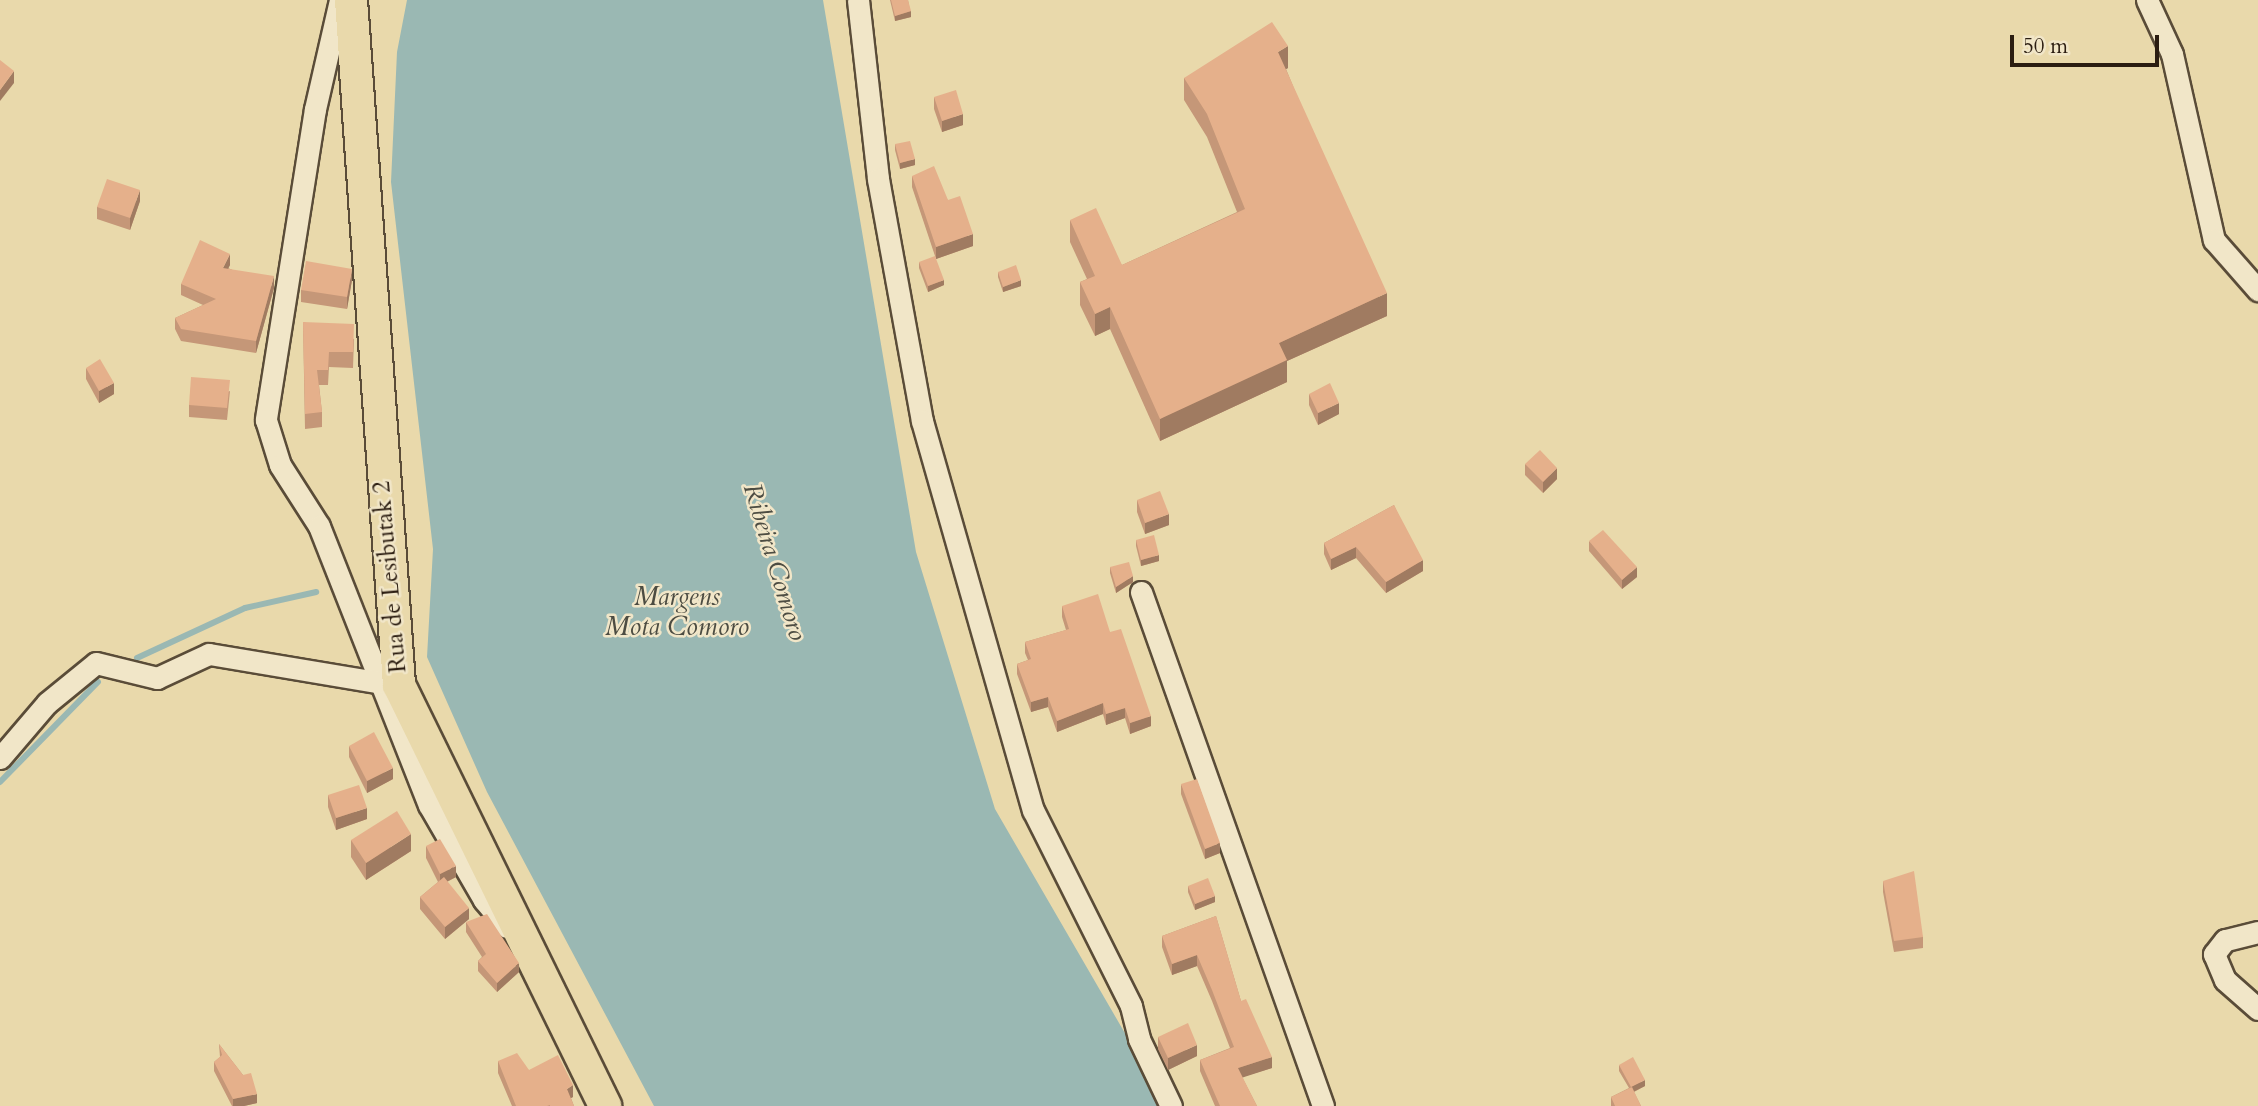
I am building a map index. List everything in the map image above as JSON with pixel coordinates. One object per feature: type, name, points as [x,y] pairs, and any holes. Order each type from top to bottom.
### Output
[{"type":"main road","name":"Rua de Lesibutak 2","points":[[351,0],[399,685],[522,943],[605,1106]]},
{"type":"street","points":[[340,0],[315,109],[266,420],[280,465],[319,526],[429,805],[484,900],[522,943]]},
{"type":"street","points":[[858,0],[878,178],[922,421],[1033,810],[1132,1006],[1139,1040],[1171,1106]]},
{"type":"street","points":[[2147,0],[2172,54],[2214,240],[2258,290]]},
{"type":"street","points":[[1141,592],[1323,1106]]},
{"type":"street","points":[[0,758],[47,703],[96,663],[157,678],[209,653],[382,683]]},
{"type":"street","points":[[2258,932],[2225,940],[2214,954],[2225,980],[2258,1009]]},
{"type":"water","name":"Margens Mota Comoro","points":[[407,0],[823,0],[916,552],[995,809],[1126,1035],[1158,1106],[654,1106],[487,792],[427,657],[433,549],[391,182],[397,52]]},
{"type":"building","points":[[891,0],[908,0],[911,11],[895,16]]},
{"type":"building","points":[[1272,22],[1288,46],[1278,52],[1387,293],[1279,343],[1287,360],[1160,419],[1110,307],[1095,314],[1080,282],[1095,276],[1070,220],[1096,208],[1122,265],[1245,209],[1207,114],[1184,78]]},
{"type":"building","points":[[0,60],[14,71],[0,90]]},
{"type":"building","points":[[956,90],[963,114],[942,121],[934,97]]},
{"type":"building","points":[[910,141],[915,159],[900,163],[895,144]]},
{"type":"building","points":[[934,166],[948,200],[960,196],[973,234],[936,247],[912,176]]},
{"type":"building","points":[[107,179],[140,190],[130,218],[97,207]]},
{"type":"building","points":[[200,240],[230,254],[223,268],[274,276],[256,341],[181,329],[175,318],[216,299],[181,284]]},
{"type":"building","points":[[935,256],[944,280],[928,286],[919,262]]},
{"type":"building","points":[[306,261],[352,269],[347,297],[301,290]]},
{"type":"building","points":[[1016,265],[1021,280],[1003,287],[998,272]]},
{"type":"building","points":[[303,322],[354,324],[353,352],[329,352],[328,370],[317,370],[322,412],[305,414]]},
{"type":"building","points":[[100,359],[114,383],[99,391],[86,368]]},
{"type":"building","points":[[191,377],[230,380],[227,408],[189,405]]},
{"type":"building","points":[[1330,383],[1339,403],[1318,413],[1309,394]]},
{"type":"building","points":[[1540,450],[1557,468],[1543,482],[1525,464]]},
{"type":"building","points":[[1160,491],[1169,514],[1145,523],[1137,500]]},
{"type":"building","points":[[1394,505],[1423,560],[1386,582],[1356,547],[1331,559],[1324,543]]},
{"type":"building","points":[[1603,530],[1637,567],[1622,580],[1589,541]]},
{"type":"building","points":[[1154,535],[1159,555],[1141,560],[1136,540]]},
{"type":"building","points":[[1129,562],[1133,576],[1116,587],[1110,567]]},
{"type":"building","points":[[1098,594],[1110,632],[1121,629],[1151,716],[1130,723],[1125,708],[1106,714],[1103,703],[1057,721],[1048,697],[1031,702],[1017,664],[1031,659],[1025,642],[1069,629],[1062,606]]},
{"type":"building","points":[[374,732],[393,768],[367,781],[349,746]]},
{"type":"building","points":[[1197,779],[1220,843],[1205,849],[1181,784]]},
{"type":"building","points":[[359,785],[367,808],[336,818],[328,795]]},
{"type":"building","points":[[397,811],[411,834],[366,863],[351,840]]},
{"type":"building","points":[[440,839],[456,866],[440,874],[426,846]]},
{"type":"building","points":[[1914,871],[1923,937],[1894,941],[1883,881]]},
{"type":"building","points":[[444,877],[469,908],[445,927],[420,897]]},
{"type":"building","points":[[1208,878],[1215,896],[1195,904],[1188,886]]},
{"type":"building","points":[[487,914],[519,963],[497,983],[478,961],[486,954],[466,922]]},
{"type":"building","points":[[1216,916],[1241,1001],[1246,999],[1272,1057],[1238,1068],[1257,1106],[1220,1106],[1200,1060],[1234,1047],[1197,955],[1172,964],[1162,936]]},
{"type":"building","points":[[1188,1023],[1197,1045],[1168,1058],[1158,1037]]},
{"type":"building","points":[[219,1044],[243,1075],[251,1073],[257,1094],[233,1099],[214,1062],[222,1055]]},
{"type":"building","points":[[517,1053],[529,1070],[558,1055],[573,1085],[567,1089],[574,1106],[516,1106],[498,1061]]},
{"type":"building","points":[[1633,1057],[1645,1080],[1631,1087],[1619,1065]]},
{"type":"building","points":[[1632,1087],[1641,1106],[1615,1106],[1611,1097]]},
{"type":"waterway","points":[[137,658],[245,608],[316,592]]},
{"type":"waterway","points":[[0,782],[98,682]]},
{"type":"water label","name":"Ribeira Comoro","points":[[775,562]]}]
